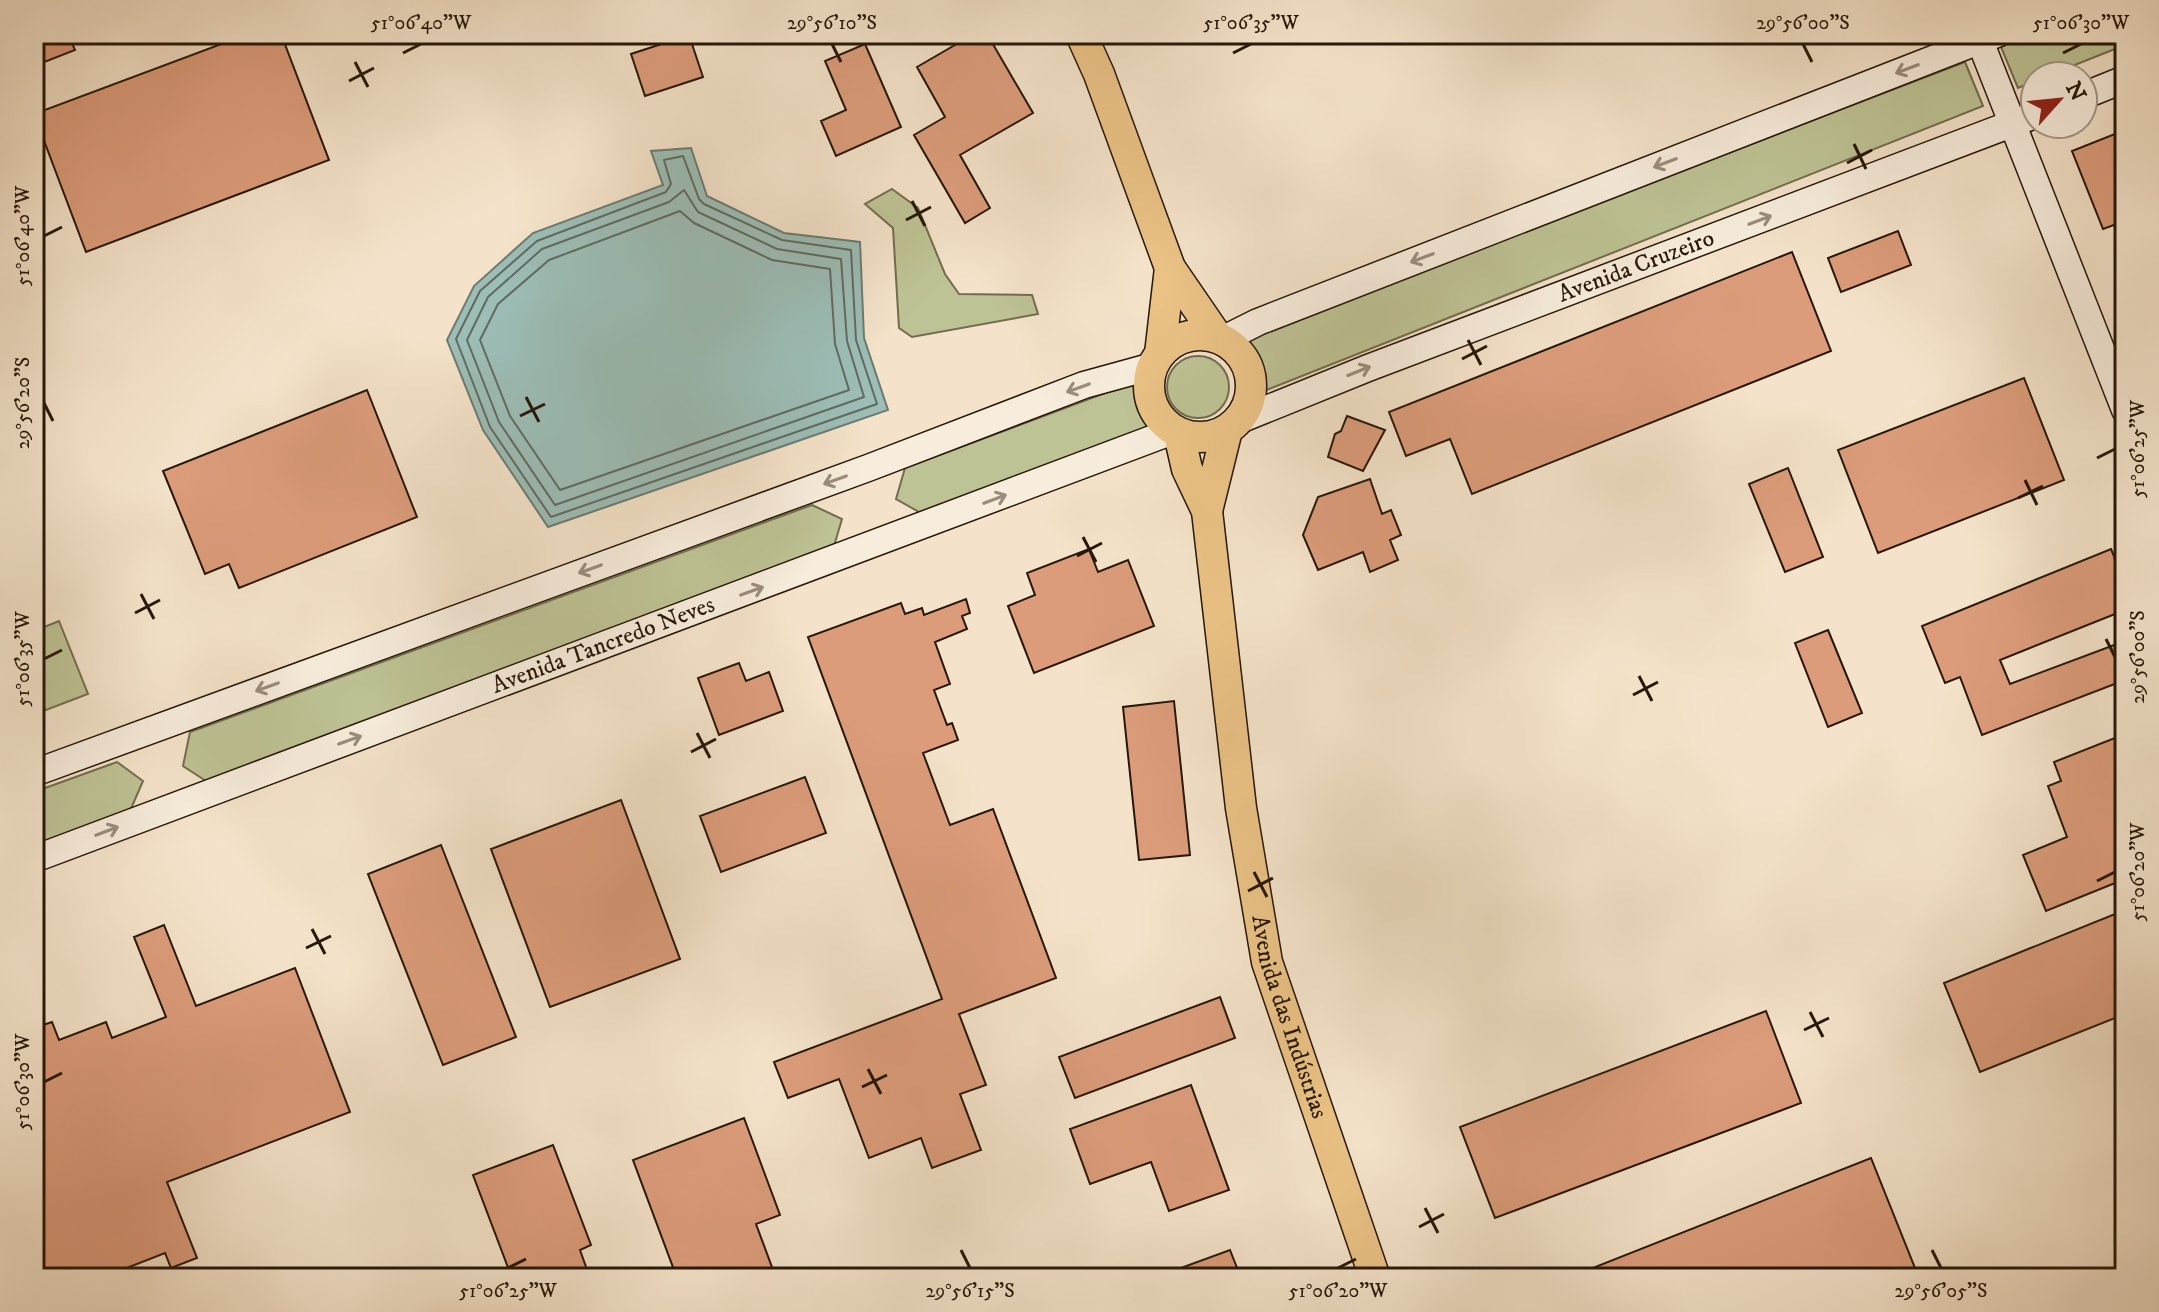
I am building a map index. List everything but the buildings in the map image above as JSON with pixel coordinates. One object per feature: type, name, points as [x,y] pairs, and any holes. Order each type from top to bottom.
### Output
[{"type":"main road","points":[[1081,34],[1099,74],[1170,268],[1220,339]]},
{"type":"main road","points":[[1220,339],[1287,310],[1988,37],[2019,111]]},
{"type":"main road","points":[[2099,90],[2125,79]]},
{"type":"main road","name":"Avenida Cruzeiro","points":[[1232,426],[1383,362],[2019,122]]},
{"type":"main road","points":[[2030,140],[2125,410]]},
{"type":"main road","points":[[1170,268],[1150,395],[1154,409],[1176,433],[1187,469],[1207,511]]},
{"type":"main road","points":[[34,773],[1156,360],[1172,343],[1186,336],[1202,334],[1232,346],[1250,374],[1251,391],[1247,407],[1232,426],[1207,511]]},
{"type":"main road","points":[[1176,433],[1200,437],[1232,426]]},
{"type":"main road","name":"Avenida Tancredo Neves","points":[[34,859],[1176,433]]},
{"type":"main road","name":"Avenida das Indústrias","points":[[1207,511],[1241,808],[1267,962],[1375,1278]]},
{"type":"green space","points":[[2033,34],[2125,34],[2125,45],[2087,60],[2019,60],[2018,88],[2001,47]]},
{"type":"green space","points":[[1965,62],[1983,106],[1264,391],[1244,337]]},
{"type":"green space","points":[[892,189],[918,208],[945,274],[959,294],[1032,295],[1038,314],[912,337],[899,328],[893,228],[865,204]]},
{"type":"green space","points":[[1192,356],[1204,356],[1220,365],[1227,375],[1227,399],[1220,409],[1204,418],[1192,418],[1172,404],[1167,393],[1167,381],[1181,361]]},
{"type":"green space","points":[[1132,383],[1151,431],[926,516],[896,499],[905,468]]},
{"type":"green space","points":[[812,505],[842,519],[834,546],[206,781],[183,766],[190,732]]},
{"type":"green space","points":[[59,621],[88,694],[38,713],[34,702],[34,631]]},
{"type":"green space","points":[[117,762],[143,781],[130,811],[34,848],[34,792]]},
{"type":"water","points":[[691,148],[707,196],[784,233],[860,242],[864,338],[888,410],[548,527],[483,430],[447,340],[474,286],[533,233],[663,185],[651,151]]}]
